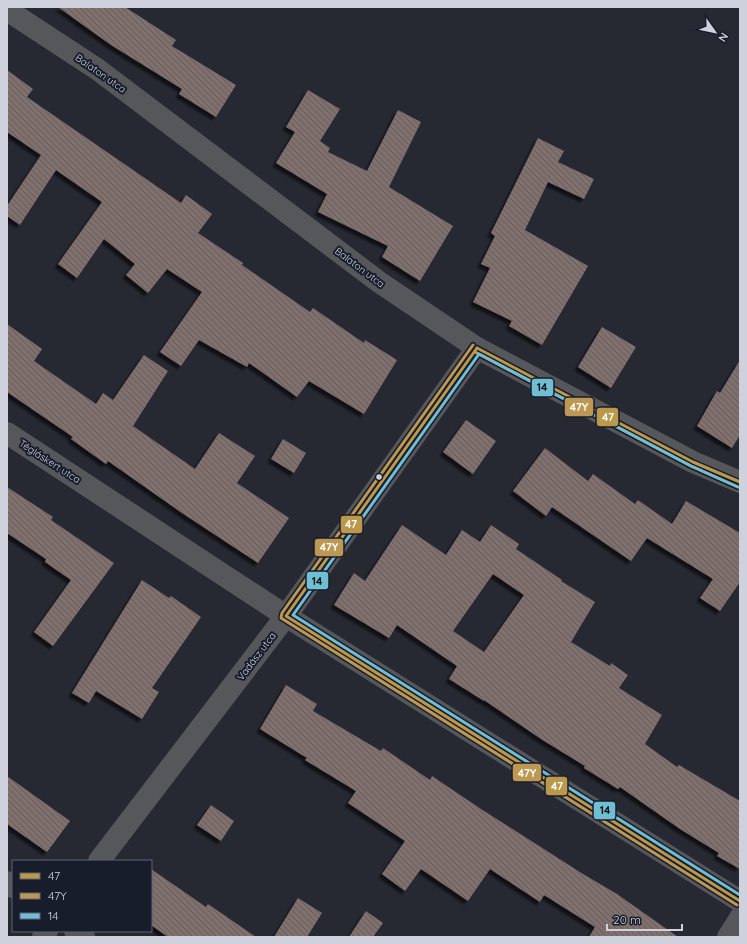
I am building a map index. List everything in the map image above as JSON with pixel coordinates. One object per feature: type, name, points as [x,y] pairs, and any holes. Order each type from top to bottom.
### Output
[{"type":"street","name":"Balaton utca","points":[[7,10],[97,69],[379,282],[477,348],[693,462],[740,482]]},
{"type":"street","name":"Vadász utca","points":[[100,860],[286,616],[477,348]]},
{"type":"street","name":"Tégláskert utca","points":[[7,433],[286,616],[740,901]]},
{"type":"street","points":[[728,937],[740,918]]},
{"type":"building","points":[[58,7],[125,7],[176,40],[172,46],[236,85],[216,117],[179,94],[182,89],[111,45]]},
{"type":"building","points":[[7,70],[33,89],[27,97],[181,203],[186,195],[212,214],[198,233],[243,263],[242,265],[310,312],[313,308],[364,343],[365,340],[397,360],[364,414],[309,381],[297,397],[249,363],[247,367],[199,340],[181,366],[160,352],[202,292],[167,269],[148,293],[126,275],[135,264],[104,239],[77,278],[58,264],[102,202],[56,170],[20,225],[7,216],[7,206],[41,155],[7,132]]},
{"type":"building","points":[[308,90],[340,109],[320,141],[330,148],[328,152],[367,171],[398,110],[421,122],[389,187],[453,226],[420,281],[382,257],[388,246],[318,212],[327,194],[276,163],[295,132],[286,127]]},
{"type":"building","points":[[538,138],[564,151],[558,162],[594,179],[584,199],[548,182],[525,230],[588,266],[542,345],[509,326],[512,321],[473,302],[490,268],[481,264],[495,236],[491,233]]},
{"type":"building","points":[[7,324],[42,349],[34,361],[96,404],[103,393],[113,400],[144,355],[168,371],[133,426],[195,469],[219,433],[255,456],[237,483],[289,518],[258,563],[182,513],[108,461],[106,464],[71,439],[73,437],[7,392]]},
{"type":"building","points":[[602,327],[636,347],[611,388],[578,367]]},
{"type":"building","points":[[740,360],[740,435],[732,448],[697,426],[717,391],[720,393]]},
{"type":"building","points":[[466,420],[496,441],[473,474],[443,452]]},
{"type":"building","points":[[283,439],[306,453],[294,473],[271,459]]},
{"type":"building","points":[[545,448],[588,481],[593,474],[635,504],[638,500],[672,524],[686,501],[740,533],[740,582],[720,611],[700,598],[713,579],[647,538],[631,561],[552,507],[546,516],[513,491]]},
{"type":"building","points":[[7,487],[53,517],[51,520],[114,563],[53,646],[34,632],[71,580],[45,562],[46,559],[7,533]]},
{"type":"building","points":[[402,525],[446,555],[462,530],[480,542],[491,525],[519,544],[516,549],[562,580],[561,581],[595,602],[571,642],[610,666],[611,663],[628,675],[619,688],[662,715],[645,744],[677,767],[679,765],[740,801],[740,869],[717,856],[719,853],[680,829],[620,787],[618,789],[584,768],[585,766],[449,679],[457,666],[397,625],[389,638],[334,605],[354,573],[365,581]],"holes":[[[493,574],[524,595],[484,652],[453,631]]]},
{"type":"building","points":[[142,580],[169,598],[171,596],[201,617],[152,688],[159,692],[142,719],[96,691],[89,703],[72,693]]},
{"type":"building","points":[[286,685],[317,704],[313,711],[381,751],[383,748],[430,780],[432,776],[481,809],[617,894],[678,937],[589,937],[595,927],[544,895],[540,902],[490,869],[468,901],[421,869],[405,891],[382,874],[405,841],[348,803],[356,791],[305,760],[307,758],[260,729]]},
{"type":"building","points":[[7,776],[70,821],[47,852],[7,824]]},
{"type":"building","points":[[211,805],[234,821],[221,841],[197,825]]},
{"type":"building","points":[[152,870],[206,907],[208,904],[256,937],[168,937],[152,926]]},
{"type":"building","points":[[298,898],[322,913],[307,937],[274,937]]},
{"type":"building","points":[[366,911],[383,923],[373,937],[349,937]]},
{"type":"transit line","name":"47Y","points":[[473,345],[282,613],[281,618],[737,905]]},
{"type":"transit line","name":"47","points":[[477,348],[286,616],[740,901]]},
{"type":"transit line","name":"47","points":[[477,348],[693,462],[740,482]]},
{"type":"transit line","name":"47Y","points":[[475,352],[691,466],[738,487]]},
{"type":"transit line","name":"14","points":[[738,487],[691,466],[479,354],[293,615],[740,895]]}]
